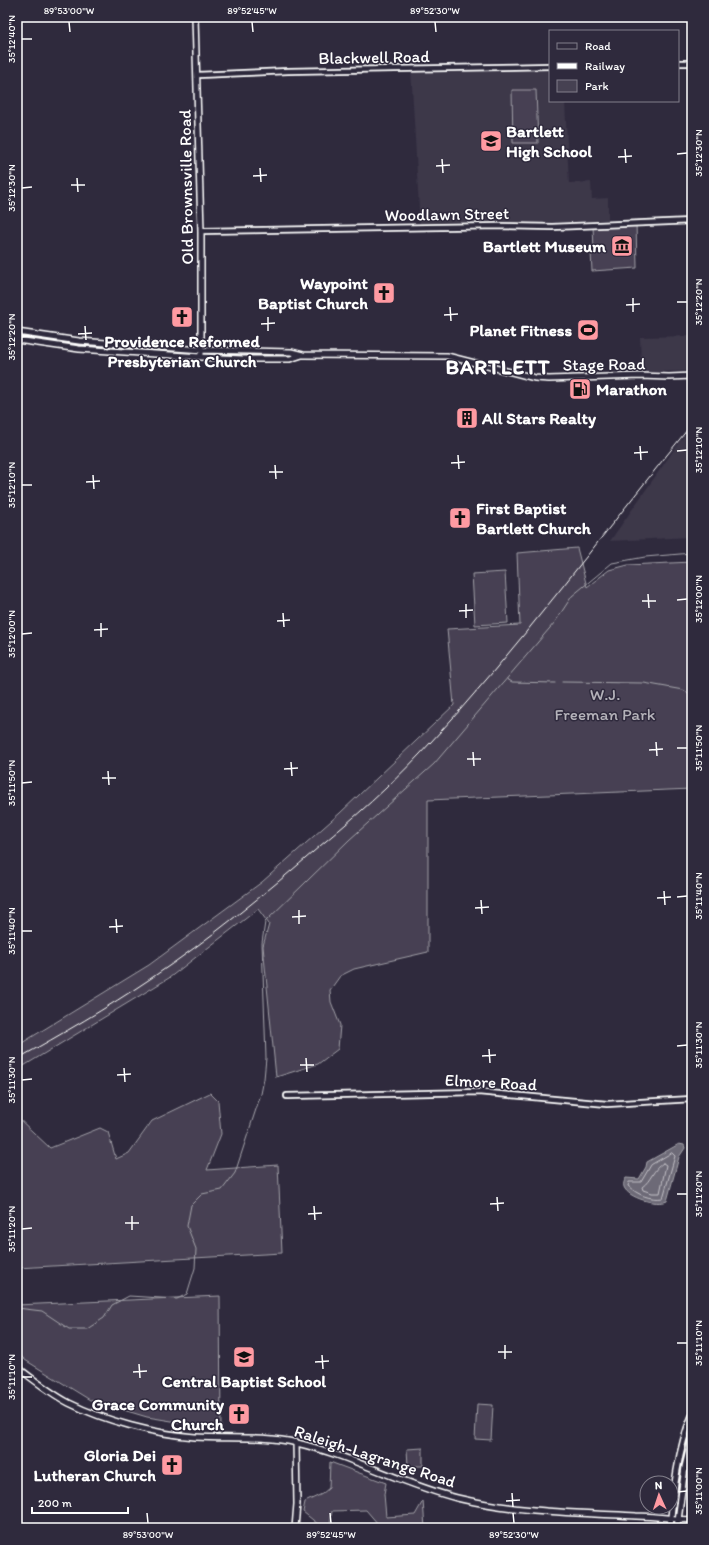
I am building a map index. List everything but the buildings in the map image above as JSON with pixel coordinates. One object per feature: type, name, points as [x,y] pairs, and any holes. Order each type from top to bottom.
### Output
[{"type":"main road","name":"Old Brownsville Road","points":[[195,17],[198,75],[202,357]]},
{"type":"main road","name":"Stage Road","points":[[17,332],[79,341],[202,350],[291,352],[303,355],[448,356],[535,378],[549,379],[692,376]]},
{"type":"main road","name":"Stage Road","points":[[17,340],[79,349],[202,357],[290,359],[303,355]]},
{"type":"main road","name":"Raleigh-Lagrange Road","points":[[17,1367],[41,1386],[70,1403],[105,1417],[148,1430],[194,1437],[270,1439],[296,1442],[344,1457],[436,1492],[468,1500],[548,1512],[692,1520]]},
{"type":"main road","points":[[677,1475],[684,1434],[692,1416]]},
{"type":"main road","points":[[677,1528],[681,1490],[692,1438]]},
{"type":"main road","points":[[295,1528],[297,1504],[296,1442]]},
{"type":"main road","points":[[678,1466],[685,1467]]},
{"type":"main road","points":[[670,1528],[671,1515]]},
{"type":"street","points":[[679,63],[692,62]]},
{"type":"street","name":"Blackwell Road","points":[[198,75],[288,71],[549,66]]},
{"type":"street","name":"Woodlawn Street","points":[[201,231],[500,226],[552,228],[692,221]]},
{"type":"street","name":"Elmore Road","points":[[287,1096],[478,1092],[607,1104],[692,1099]]},
{"type":"shaded area","name":"Bartlett High School","points":[[549,66],[549,102],[565,102],[569,183],[591,182],[592,199],[608,198],[608,224],[420,227],[411,69]]},
{"type":"shaded area","points":[[692,336],[692,371],[646,372],[641,368],[640,337]]},
{"type":"shaded area","points":[[692,426],[692,537],[610,541],[680,441]]},
{"type":"green space","points":[[512,90],[536,90],[538,143],[513,143]]},
{"type":"green space","points":[[636,222],[637,268],[592,271],[591,252],[594,251],[593,225]]},
{"type":"green space","name":"W.J. Freeman Park","points":[[577,548],[587,587],[609,570],[628,565],[692,562],[692,789],[428,800],[428,952],[354,969],[340,976],[330,990],[331,1002],[340,1025],[338,1049],[318,1064],[276,1077],[263,946],[269,924],[258,909],[169,978],[17,1070],[17,1046],[149,965],[262,882],[340,813],[454,705],[447,629],[520,625],[517,553]]},
{"type":"green space","points":[[505,572],[508,623],[475,625],[472,574]]},
{"type":"green space","points":[[210,1093],[218,1101],[221,1134],[207,1170],[278,1165],[282,1253],[17,1268],[17,1117],[50,1148],[100,1128],[108,1132],[116,1159],[129,1153],[152,1121]]},
{"type":"green space","points":[[220,1296],[221,1429],[147,1417],[90,1400],[25,1360],[17,1352],[17,1305]]},
{"type":"green space","points":[[477,1404],[493,1405],[491,1440],[475,1439]]},
{"type":"green space","points":[[423,1448],[423,1466],[408,1466],[407,1449]]},
{"type":"green space","points":[[330,1462],[386,1483],[384,1494],[386,1517],[415,1515],[423,1501],[425,1528],[377,1528],[378,1524],[366,1510],[332,1511],[330,1524],[318,1524],[303,1512],[305,1502],[322,1494],[329,1488]]},
{"type":"water","points":[[679,1144],[684,1145],[685,1148],[679,1157],[667,1201],[650,1202],[637,1198],[627,1191],[624,1187],[624,1181],[626,1178],[639,1179],[646,1167],[647,1162]]},
{"type":"waterway","points":[[17,1308],[42,1311],[69,1329],[87,1329],[104,1318],[112,1305],[129,1296],[177,1299],[187,1294],[195,1268],[196,1249],[187,1226],[191,1205],[202,1194],[222,1190],[235,1173],[261,1094],[266,1058],[262,943],[265,922],[349,840],[434,764],[555,622],[572,596],[612,563],[645,557],[692,553]]},
{"type":"waterway","points":[[507,679],[512,682],[555,683]]},
{"type":"waterway","points":[[562,682],[644,683],[683,690],[692,695]]},
{"type":"railway","points":[[17,1059],[117,1000],[194,948],[279,881],[384,790],[420,754],[491,674],[692,424]]},
{"type":"place","name":"Bartlett High School","points":[[491,141]]},
{"type":"place","name":"Bartlett Museum","points":[[622,246]]},
{"type":"place","name":"Waypoint Baptist Church","points":[[384,293]]},
{"type":"place","name":"Providence Reformed Presbyterian Church","points":[[182,317]]},
{"type":"place","name":"Planet Fitness","points":[[588,330]]},
{"type":"place","name":"Marathon","points":[[580,389]]},
{"type":"place","name":"All Stars Realty","points":[[467,418]]},
{"type":"place","name":"First Baptist Bartlett Church","points":[[460,518]]},
{"type":"place","name":"Central Baptist School","points":[[244,1357]]},
{"type":"place","name":"Grace Community Church","points":[[239,1414]]},
{"type":"place","name":"Gloria Dei Lutheran Church","points":[[172,1465]]},
{"type":"district","name":"BARTLETT","points":[[498,366]]}]
